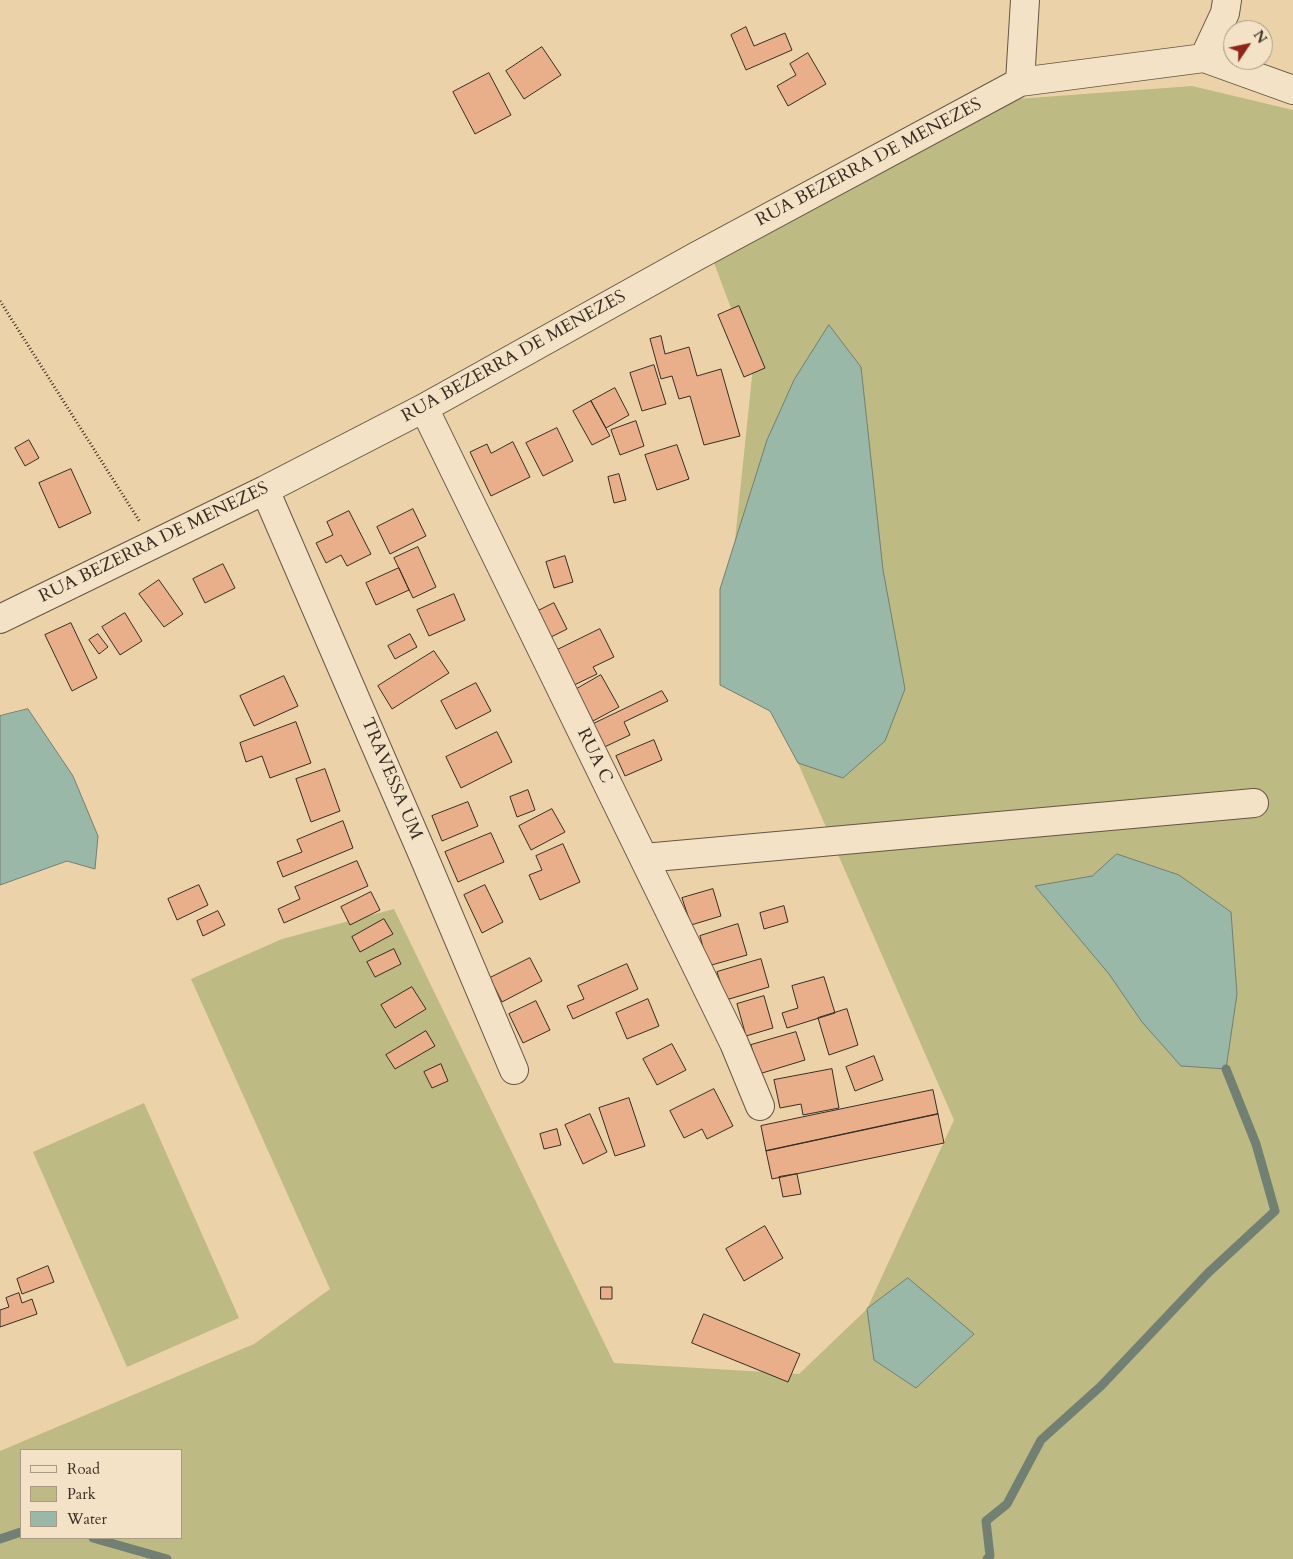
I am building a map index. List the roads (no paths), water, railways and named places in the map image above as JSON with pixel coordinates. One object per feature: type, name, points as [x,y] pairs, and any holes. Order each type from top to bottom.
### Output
[{"type":"street","points":[[1025,0],[1020,82],[1204,58],[1293,90]]},
{"type":"street","points":[[1204,58],[1225,13],[1227,0]]},
{"type":"street","name":"RUA BEZERRA DE MENEZES","points":[[0,618],[265,490],[424,408],[695,257],[1020,82]]},
{"type":"street","name":"RUA C","points":[[424,408],[734,1043],[760,1106]]},
{"type":"street","name":"TRAVESSA UM","points":[[265,490],[514,1070]]},
{"type":"street","points":[[644,858],[1254,802]]},
{"type":"water","points":[[829,325],[861,367],[883,570],[905,689],[885,741],[843,778],[798,763],[770,711],[720,685],[720,589],[767,440],[794,380]]},
{"type":"water","points":[[28,709],[73,776],[98,836],[95,869],[67,861],[0,885],[0,716]]},
{"type":"water","points":[[1117,854],[1179,875],[1231,912],[1237,994],[1226,1069],[1181,1066],[1142,1022],[1109,974],[1035,886],[1092,876]]},
{"type":"water","points":[[908,1278],[974,1334],[916,1388],[874,1360],[867,1309]]},
{"type":"waterway","points":[[987,1559],[990,1556],[986,1521],[1007,1504],[1041,1440],[1101,1386],[1208,1273],[1275,1211],[1256,1144],[1226,1069]]},
{"type":"waterway","points":[[0,1539],[20,1532]]},
{"type":"waterway","points":[[97,1539],[167,1559]]}]
